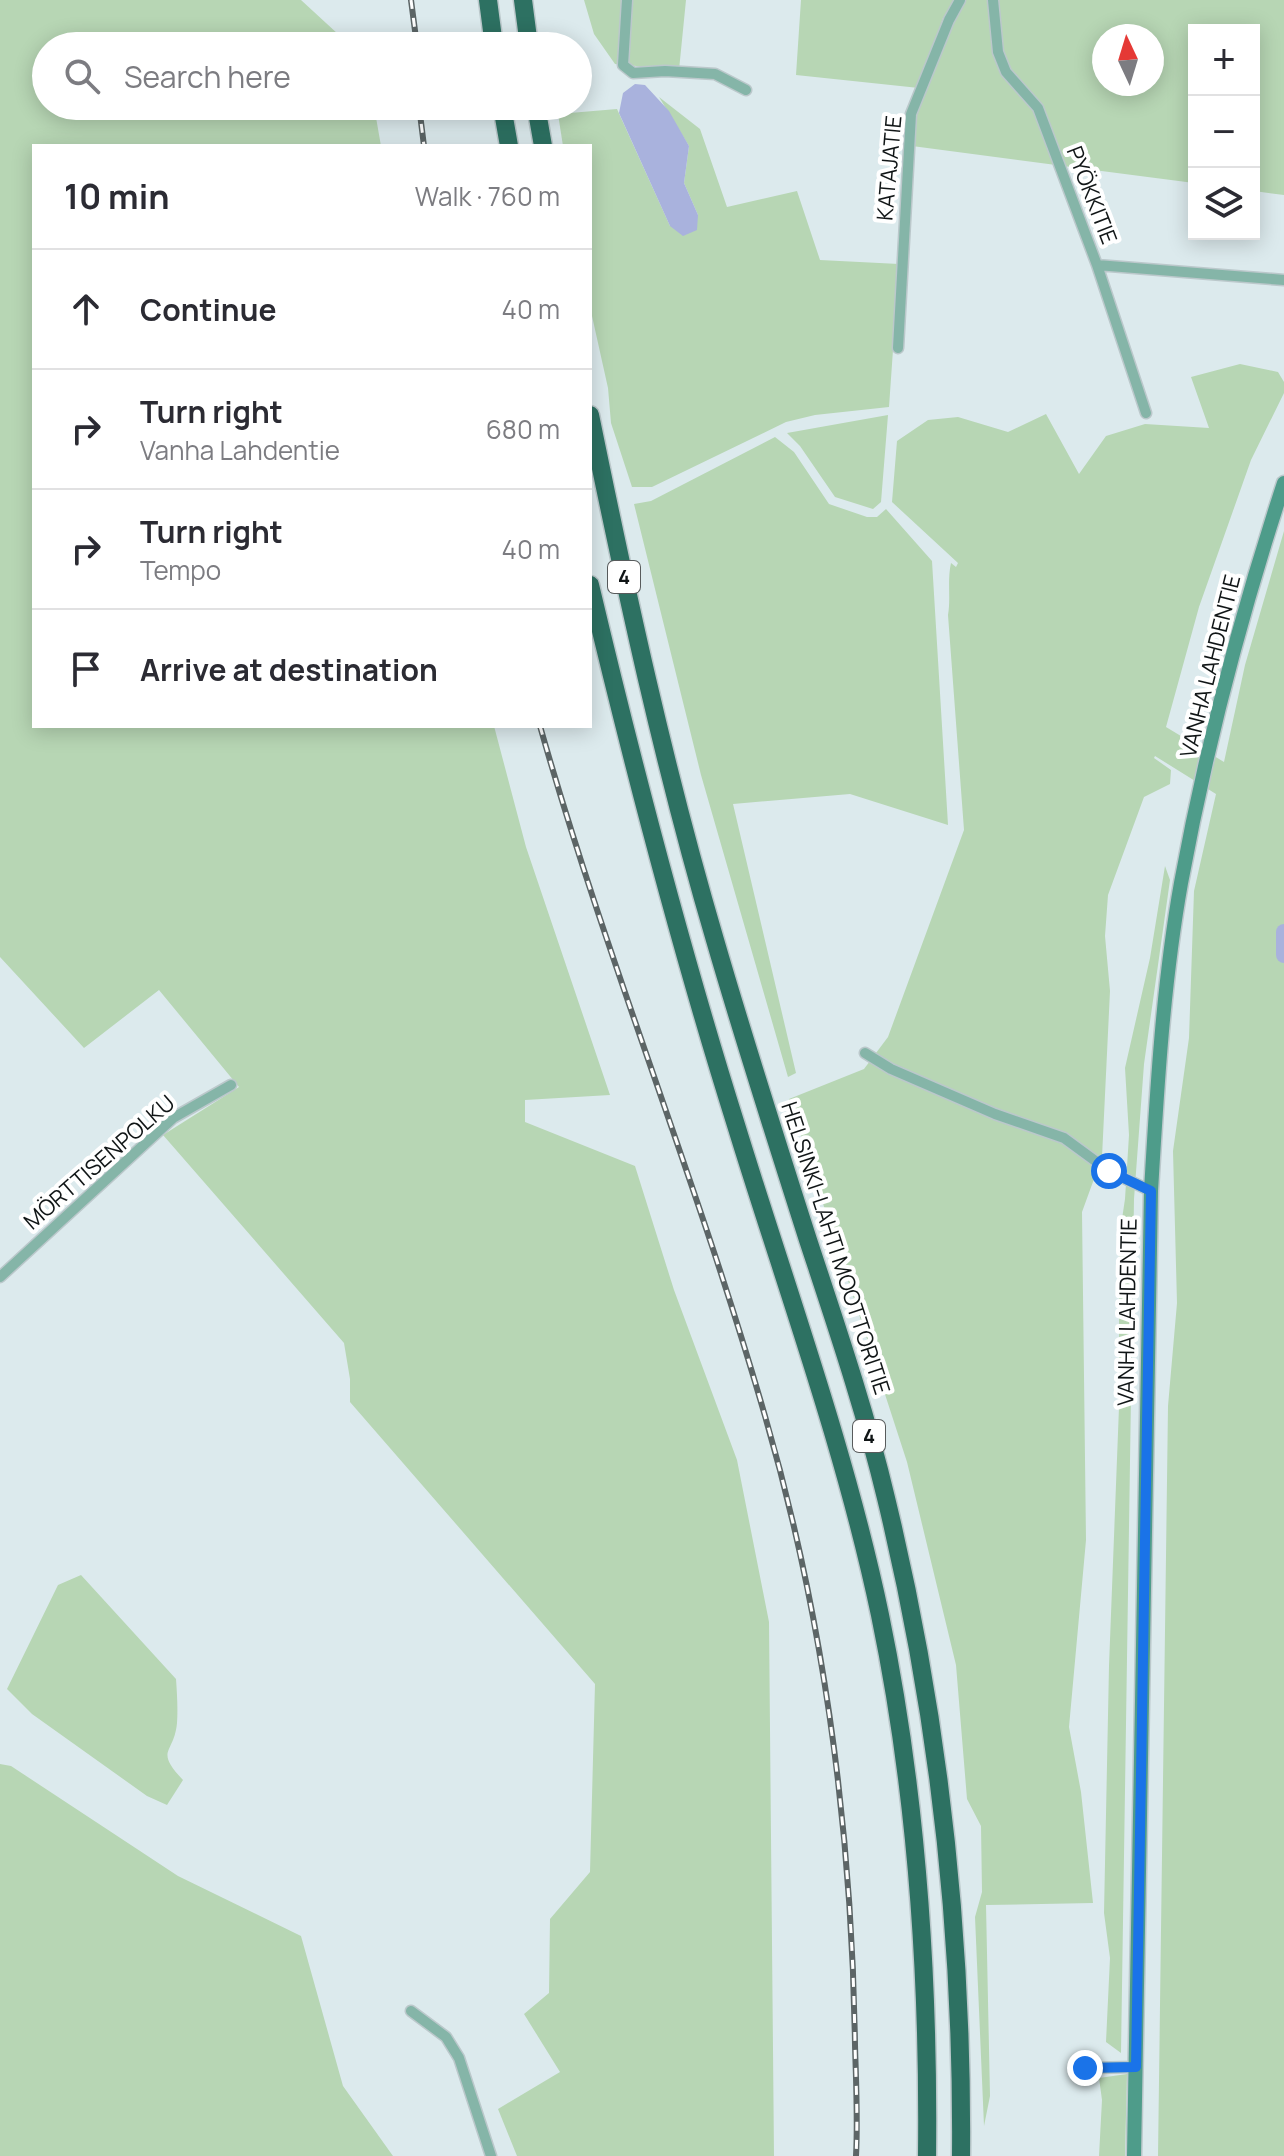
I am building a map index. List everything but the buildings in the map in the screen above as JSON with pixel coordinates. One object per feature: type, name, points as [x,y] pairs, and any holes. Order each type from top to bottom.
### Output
[{"type":"highway","points":[[488,0],[492,32]]},
{"type":"highway","points":[[523,0],[527,32]]},
{"type":"highway","points":[[504,120],[509,144]]},
{"type":"highway","points":[[538,120],[543,144]]},
{"type":"highway","name":"HELSINKI-LAHTI MOOTTORITIE","points":[[592,425],[662,739],[713,935],[854,1382],[886,1494],[912,1609],[932,1724],[953,1900],[962,2052],[961,2156]]},
{"type":"highway","name":"4","points":[[592,593],[682,944],[821,1392],[853,1504],[880,1616],[900,1727],[915,1846],[928,2054],[927,2156]]},
{"type":"main road","name":"VANHA LAHDENTIE","points":[[1134,2156],[1151,1191],[1158,1065],[1181,884],[1228,668],[1284,483]]},
{"type":"street","points":[[627,0],[623,65],[628,70],[633,73],[715,74],[746,90]]},
{"type":"street","name":"KATAJATIE","points":[[898,348],[911,114],[960,0]]},
{"type":"street","name":"PYÖKKITIE","points":[[993,0],[998,52],[1006,72],[1038,108],[1097,265],[1146,413]]},
{"type":"street","points":[[1097,265],[1284,280]]},
{"type":"street","points":[[865,1053],[891,1069],[995,1114],[1064,1138],[1109,1171],[1151,1191]]},
{"type":"street","name":"MÖRTTISENPOLKU","points":[[0,1277],[173,1118],[231,1085]]},
{"type":"street","points":[[411,2011],[446,2037],[459,2058],[491,2156]]},
{"type":"street","points":[[1085,2068],[1136,2067]]},
{"type":"green space","points":[[0,0],[301,0],[336,32],[32,32],[32,120],[376,120],[381,144],[32,144],[32,728],[495,728],[526,847],[610,1095],[525,1100],[525,1122],[635,1166],[674,1290],[737,1460],[769,1622],[774,2156],[517,2156],[498,2109],[560,2072],[524,2014],[549,1993],[550,1919],[590,1872],[595,1684],[350,1402],[344,1343],[163,1135],[239,1087],[159,990],[84,1048],[0,957]]},
{"type":"green space","points":[[584,0],[686,0],[679,70],[615,64],[594,34]]},
{"type":"green space","points":[[801,0],[955,0],[943,18],[919,88],[796,75]]},
{"type":"green space","points":[[964,0],[988,0],[994,52],[1034,110],[1056,165],[912,146],[913,114],[951,21]]},
{"type":"green space","points":[[996,0],[1284,0],[1284,195],[1260,192],[1260,24],[1188,24],[1188,182],[1063,166],[1040,104],[1010,71],[1002,50]]},
{"type":"green space","points":[[659,97],[700,129],[727,207],[797,191],[820,260],[899,264],[889,407],[815,415],[786,422],[652,487],[632,487],[611,423],[608,388],[592,316],[592,144],[563,144],[559,120],[592,120],[592,111],[617,109],[670,226],[698,215],[684,183],[689,146]]},
{"type":"green space","points":[[1240,364],[1278,372],[1284,382],[1284,393],[1251,460],[1199,607],[1166,727],[1224,762],[1245,665],[1284,531],[1284,2156],[1158,2156],[1168,1406],[1177,1303],[1173,1151],[1189,1038],[1194,891],[1216,794],[1155,756],[1171,770],[1170,784],[1144,797],[1108,895],[1105,936],[1110,991],[1102,1157],[1082,1212],[1086,1540],[1069,1727],[1081,1792],[1093,1903],[986,1905],[990,2096],[984,2126],[975,1917],[982,1892],[981,1826],[967,1799],[956,1665],[907,1462],[789,1099],[864,1069],[888,1037],[964,830],[948,615],[951,563],[956,567],[958,563],[892,502],[897,441],[928,420],[958,417],[1008,432],[1046,414],[1079,474],[1106,436],[1145,424],[1209,428],[1191,377]]},
{"type":"green space","points":[[888,415],[881,502],[873,509],[835,497],[800,446],[787,433]]},
{"type":"green space","points":[[775,437],[794,452],[829,504],[867,517],[877,517],[886,509],[932,561],[948,825],[850,794],[733,804],[796,1073],[788,1077],[701,775],[634,504],[651,501]]},
{"type":"green space","points":[[1165,866],[1170,880],[1144,1064],[1134,1199],[1121,2053],[1106,2042],[1110,1958],[1104,1913],[1119,1407],[1119,1239],[1129,1135],[1125,1068],[1150,958]]},
{"type":"green space","points":[[81,1575],[176,1679],[177,1723],[168,1757],[169,1763],[183,1780],[167,1805],[147,1796],[32,1714],[7,1689],[58,1585]]},
{"type":"green space","points":[[0,1764],[11,1766],[178,1876],[301,1936],[343,2086],[393,2156],[0,2156]]},
{"type":"green space","points":[[1127,2074],[1125,2156],[1099,2156],[1102,2100],[1099,2078]]},
{"type":"water","points":[[635,84],[645,85],[669,111],[689,146],[684,183],[698,215],[697,230],[683,236],[670,226],[619,113],[623,93]]},
{"type":"waterway","points":[[1284,932],[1284,955]]},
{"type":"railway","points":[[411,0],[415,32]]},
{"type":"railway","points":[[421,120],[424,144]]},
{"type":"railway","points":[[541,728],[594,899],[739,1329],[786,1493],[804,1570],[819,1649],[841,1807],[853,1966],[856,2156]]},
{"type":"route","points":[[1085,2068],[1136,2067],[1151,1191],[1109,1171]]}]
